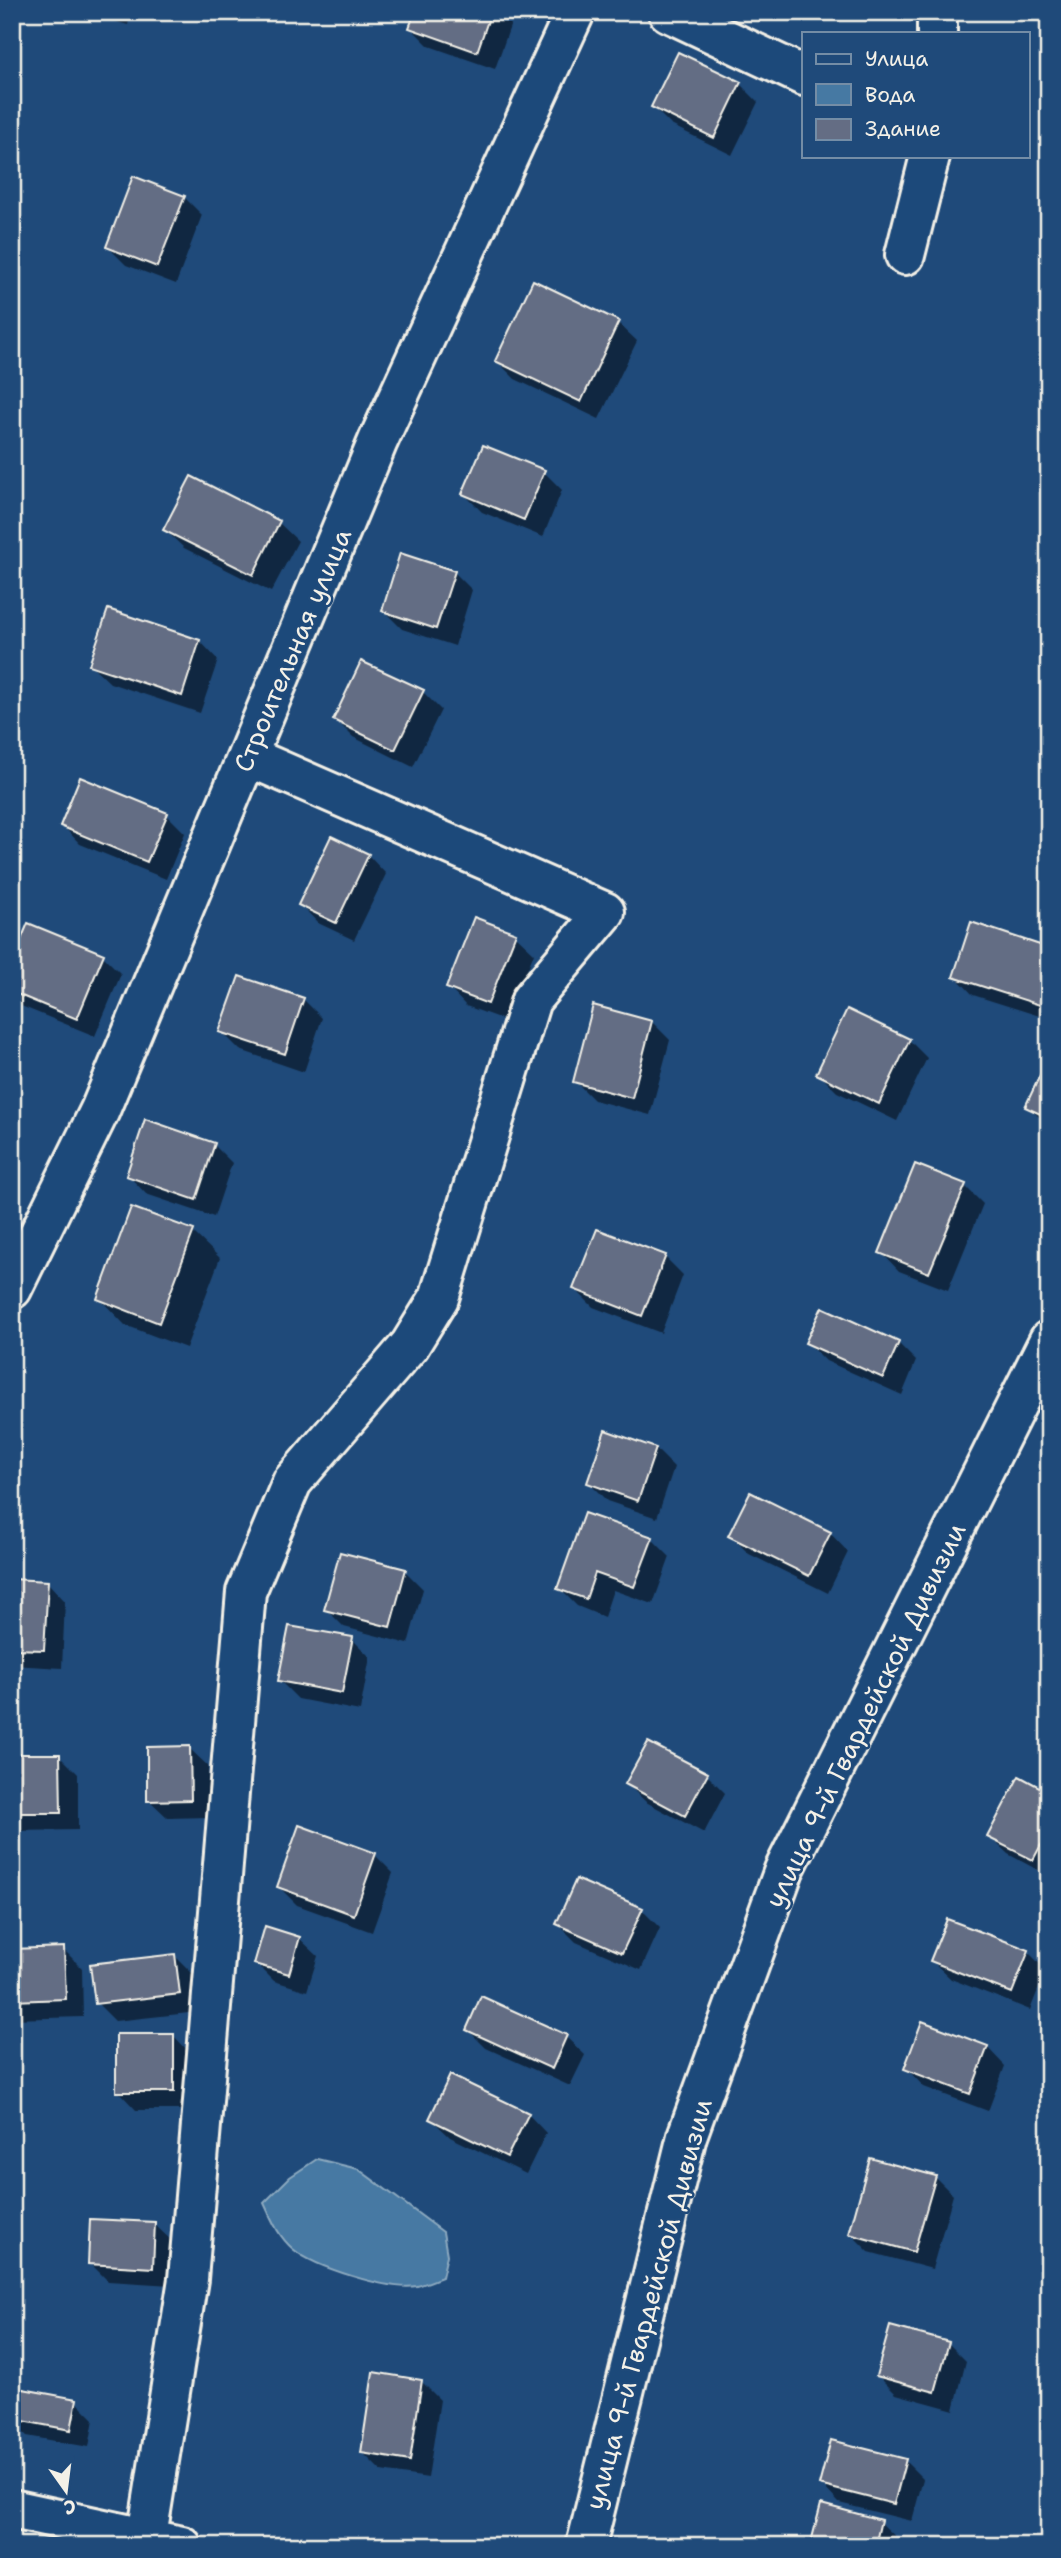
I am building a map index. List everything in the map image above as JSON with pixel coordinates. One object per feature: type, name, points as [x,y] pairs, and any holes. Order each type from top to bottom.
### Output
[{"type":"street","name":"Строительная улица","points":[[12,1289],[100,1110],[378,441],[575,12]]},
{"type":"street","points":[[668,12],[802,75]]},
{"type":"street","points":[[937,12],[937,32]]},
{"type":"street","points":[[905,255],[929,158]]},
{"type":"street","points":[[12,2509],[165,2541],[246,1591],[292,1482],[410,1345],[439,1298],[531,1000],[605,912],[247,756]]},
{"type":"street","name":"улица 9-й Гвардейской Дивизии","points":[[586,2546],[687,2136],[784,1870],[1049,1340]]},
{"type":"water","points":[[317,2159],[358,2169],[443,2232],[447,2255],[442,2277],[417,2286],[389,2285],[334,2270],[293,2249],[279,2233],[264,2203],[290,2177]]},
{"type":"building","points":[[415,12],[491,12],[477,52],[409,28]]},
{"type":"building","points":[[678,52],[741,82],[714,138],[651,107]]},
{"type":"building","points":[[133,176],[185,196],[157,267],[106,247]]},
{"type":"building","points":[[533,280],[619,321],[581,402],[495,361]]},
{"type":"building","points":[[1045,322],[1049,322],[1049,382],[1043,382]]},
{"type":"building","points":[[483,445],[545,470],[524,520],[462,494]]},
{"type":"building","points":[[191,476],[280,521],[253,575],[163,530]]},
{"type":"building","points":[[400,553],[455,571],[436,629],[382,611]]},
{"type":"building","points":[[108,609],[200,640],[182,696],[89,665]]},
{"type":"building","points":[[361,661],[424,690],[395,750],[333,720]]},
{"type":"building","points":[[80,777],[168,813],[147,862],[60,826]]},
{"type":"building","points":[[331,836],[369,854],[336,923],[298,905]]},
{"type":"building","points":[[474,917],[516,933],[488,1004],[446,988]]},
{"type":"building","points":[[971,922],[1049,948],[1049,1008],[953,977]]},
{"type":"building","points":[[28,923],[104,954],[77,1019],[12,992],[12,961]]},
{"type":"building","points":[[239,976],[304,998],[285,1054],[219,1032]]},
{"type":"building","points":[[593,1005],[652,1021],[632,1098],[573,1082]]},
{"type":"building","points":[[847,1009],[910,1039],[879,1104],[816,1074]]},
{"type":"building","points":[[1049,1056],[1049,1118],[1025,1107]]},
{"type":"building","points":[[145,1119],[215,1143],[196,1200],[126,1176]]},
{"type":"building","points":[[915,1164],[966,1184],[929,1273],[879,1253]]},
{"type":"building","points":[[131,1207],[194,1230],[159,1323],[97,1299]]},
{"type":"building","points":[[597,1229],[666,1255],[642,1316],[573,1289]]},
{"type":"building","points":[[822,1307],[899,1342],[883,1378],[805,1343]]},
{"type":"building","points":[[605,1430],[656,1448],[638,1501],[587,1483]]},
{"type":"building","points":[[750,1492],[831,1532],[809,1576],[728,1536]]},
{"type":"building","points":[[584,1513],[653,1537],[634,1587],[595,1573],[586,1599],[557,1589]]},
{"type":"building","points":[[340,1552],[406,1569],[390,1627],[324,1610]]},
{"type":"building","points":[[12,1579],[48,1581],[44,1650],[12,1649]]},
{"type":"building","points":[[289,1626],[353,1637],[342,1693],[278,1681]]},
{"type":"building","points":[[648,1742],[708,1773],[685,1816],[625,1784]]},
{"type":"building","points":[[190,1746],[191,1800],[147,1801],[147,1747]]},
{"type":"building","points":[[12,1754],[60,1754],[61,1813],[12,1813]]},
{"type":"building","points":[[1019,1776],[1049,1792],[1049,1850],[1041,1845],[1033,1860],[987,1837]]},
{"type":"building","points":[[299,1825],[376,1853],[354,1915],[277,1887]]},
{"type":"building","points":[[576,1879],[643,1908],[622,1953],[556,1924]]},
{"type":"building","points":[[947,1919],[1029,1950],[1012,1993],[930,1961]]},
{"type":"building","points":[[265,1926],[300,1937],[289,1974],[254,1964]]},
{"type":"building","points":[[64,1947],[66,1999],[12,2001],[12,1949]]},
{"type":"building","points":[[175,1954],[180,1994],[95,2004],[90,1964]]},
{"type":"building","points":[[481,1996],[567,2035],[552,2069],[466,2030]]},
{"type":"building","points":[[922,2021],[988,2046],[970,2094],[904,2069]]},
{"type":"building","points":[[116,2034],[174,2034],[174,2092],[116,2092]]},
{"type":"building","points":[[450,2075],[529,2113],[507,2157],[429,2119]]},
{"type":"building","points":[[870,2158],[936,2176],[914,2252],[849,2234]]},
{"type":"building","points":[[90,2219],[155,2222],[153,2268],[88,2264]]},
{"type":"building","points":[[890,2326],[949,2342],[935,2392],[876,2376]]},
{"type":"building","points":[[373,2372],[422,2380],[410,2461],[361,2453]]},
{"type":"building","points":[[12,2387],[77,2399],[71,2430],[12,2419]]},
{"type":"building","points":[[831,2440],[906,2459],[894,2504],[819,2485]]},
{"type":"building","points":[[821,2504],[881,2520],[875,2546],[810,2546]]},
{"type":"building","points":[[1049,2515],[1049,2546],[1042,2546]]}]
